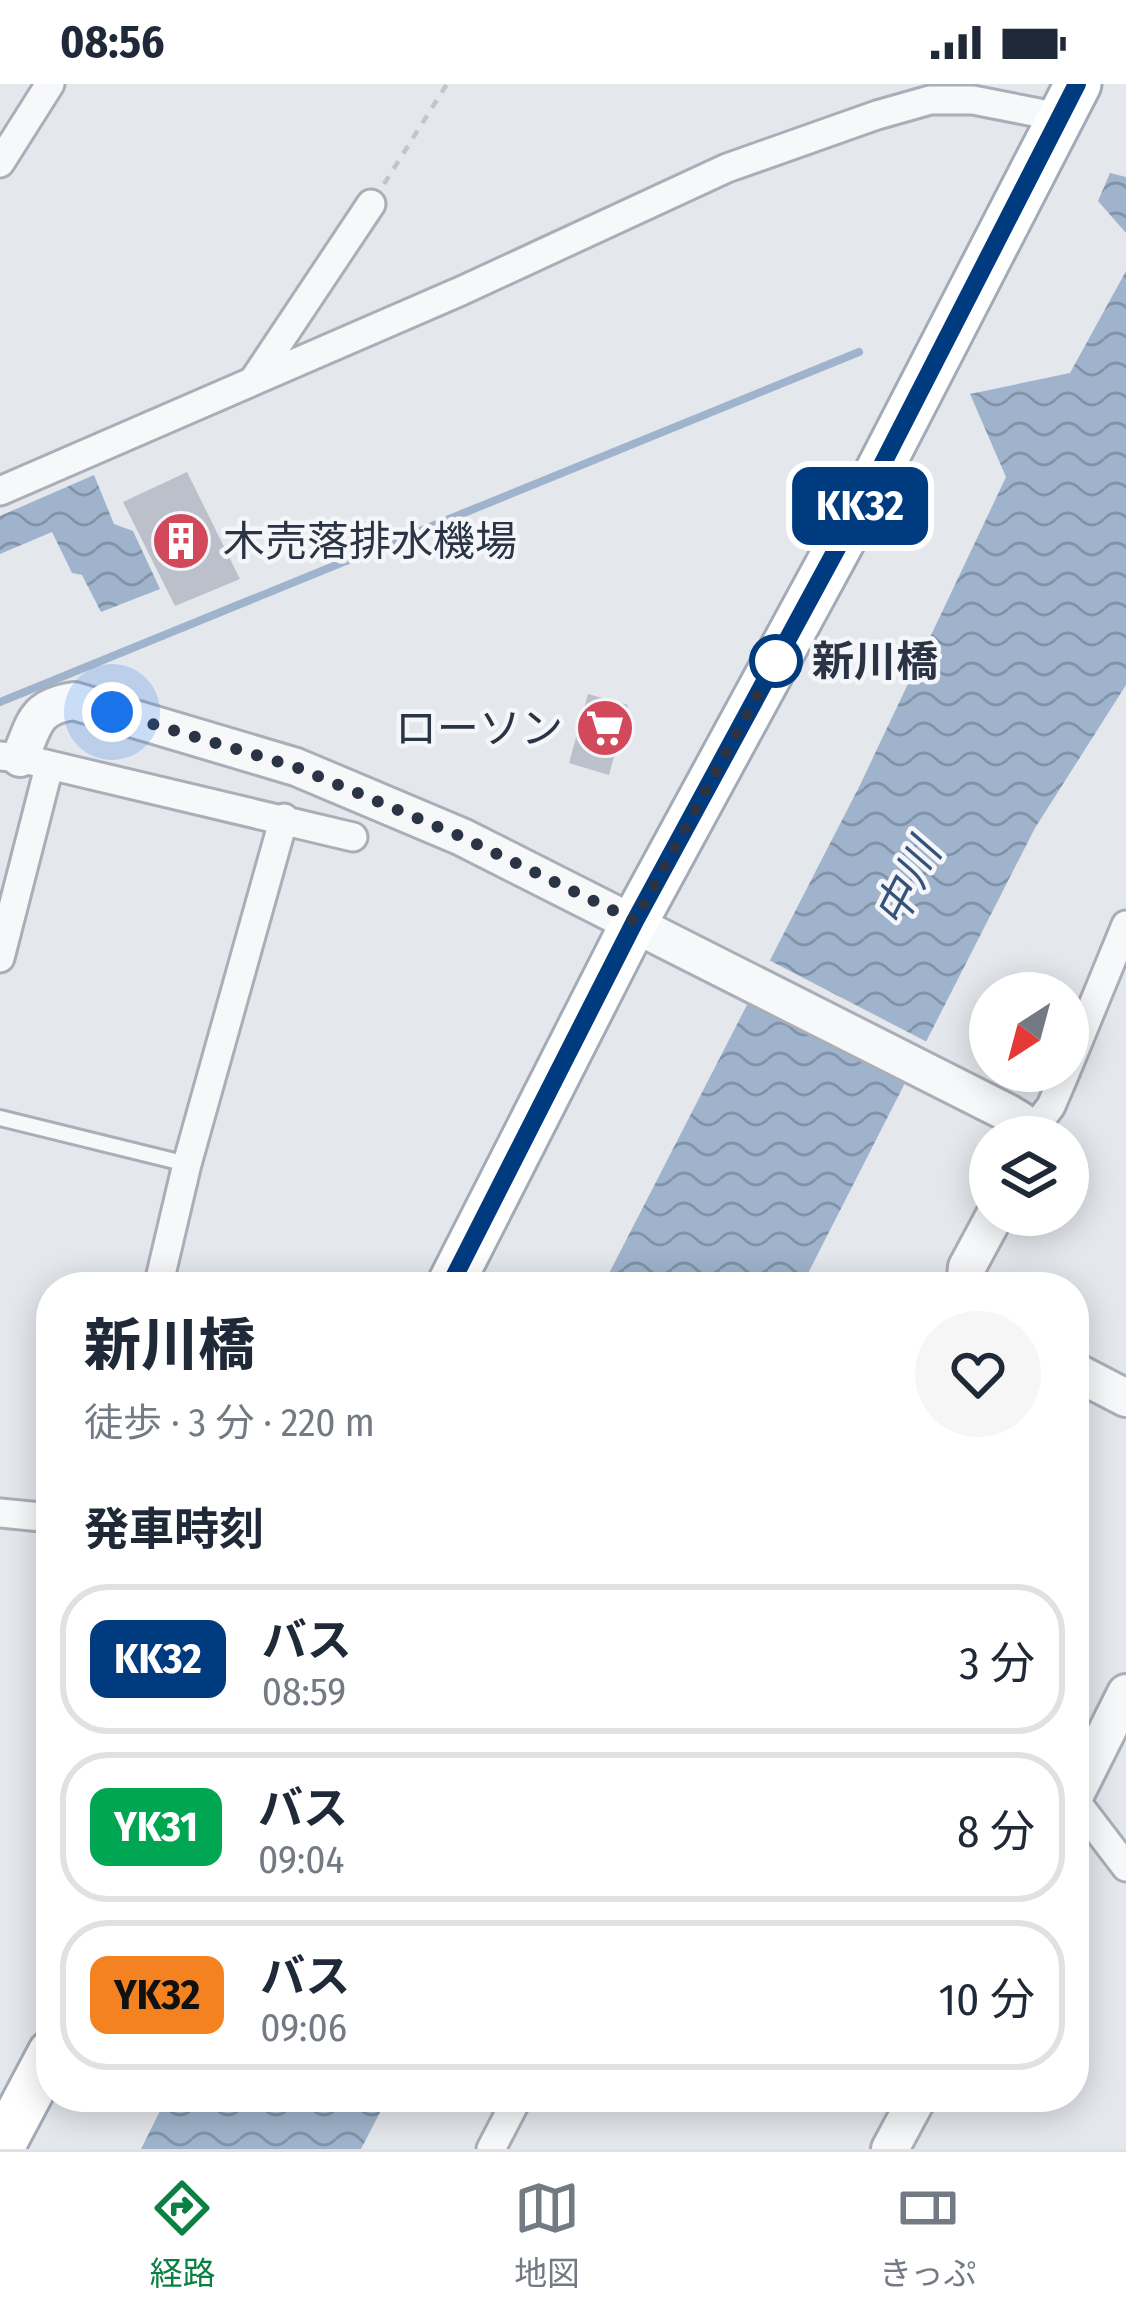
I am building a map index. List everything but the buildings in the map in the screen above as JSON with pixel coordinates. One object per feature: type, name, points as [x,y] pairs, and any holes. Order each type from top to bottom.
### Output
[{"type":"main road","points":[[457,1272],[635,921],[860,507],[1068,103]]},
{"type":"main road","points":[[0,2149],[36,2081]]},
{"type":"street","points":[[0,163],[50,84]]},
{"type":"street","points":[[0,491],[461,292],[728,168],[930,100],[974,100],[1039,113],[1068,103]]},
{"type":"street","points":[[253,381],[371,203]]},
{"type":"street","points":[[0,958],[23,760],[38,714],[52,704],[74,701],[296,767],[462,837],[700,954],[1000,1116]]},
{"type":"street","points":[[23,760],[353,836]]},
{"type":"street","points":[[162,1272],[284,818]]},
{"type":"street","points":[[1089,1015],[1126,925]]},
{"type":"street","points":[[1038,1116],[1052,1106],[1058,1092]]},
{"type":"street","points":[[966,1272],[984,1236]]},
{"type":"street","points":[[1089,1379],[1126,1398]]},
{"type":"street","points":[[0,1513],[36,1517]]},
{"type":"street","points":[[1089,1768],[1126,1693]]},
{"type":"street","points":[[1089,1818],[1126,1868]]},
{"type":"street","points":[[491,2149],[510,2112]]},
{"type":"street","points":[[890,2149],[910,2112]]},
{"type":"lane","points":[[0,1118],[187,1164]]},
{"type":"path","points":[[371,203],[447,84]]},
{"type":"water","points":[[1110,173],[1126,177],[1126,233],[1098,201]]},
{"type":"water","name":"中川","points":[[1126,271],[1126,685],[1035,828],[809,1272],[610,1272],[860,785],[1006,477],[970,394],[1070,373]]},
{"type":"water","points":[[94,475],[114,524],[133,531],[160,589],[101,612],[82,575],[72,573],[52,532],[0,554],[0,516]]},
{"type":"water","points":[[160,2112],[380,2112],[361,2149],[141,2149]]},
{"type":"pier","points":[[765,958],[931,1044],[912,1081],[746,995]]},
{"type":"waterway","points":[[0,702],[859,352]]},
{"type":"bus line","name":"KK32","points":[[457,1272],[635,921],[880,469],[1077,84]]},
{"type":"place","name":"木売落排水機場","points":[[181,541]]},
{"type":"place","name":"新川橋","points":[[776,661]]},
{"type":"place","name":"ローソン","points":[[605,728]]},
{"type":"route","points":[[112,712],[296,767],[462,837],[635,921],[776,661]]}]
